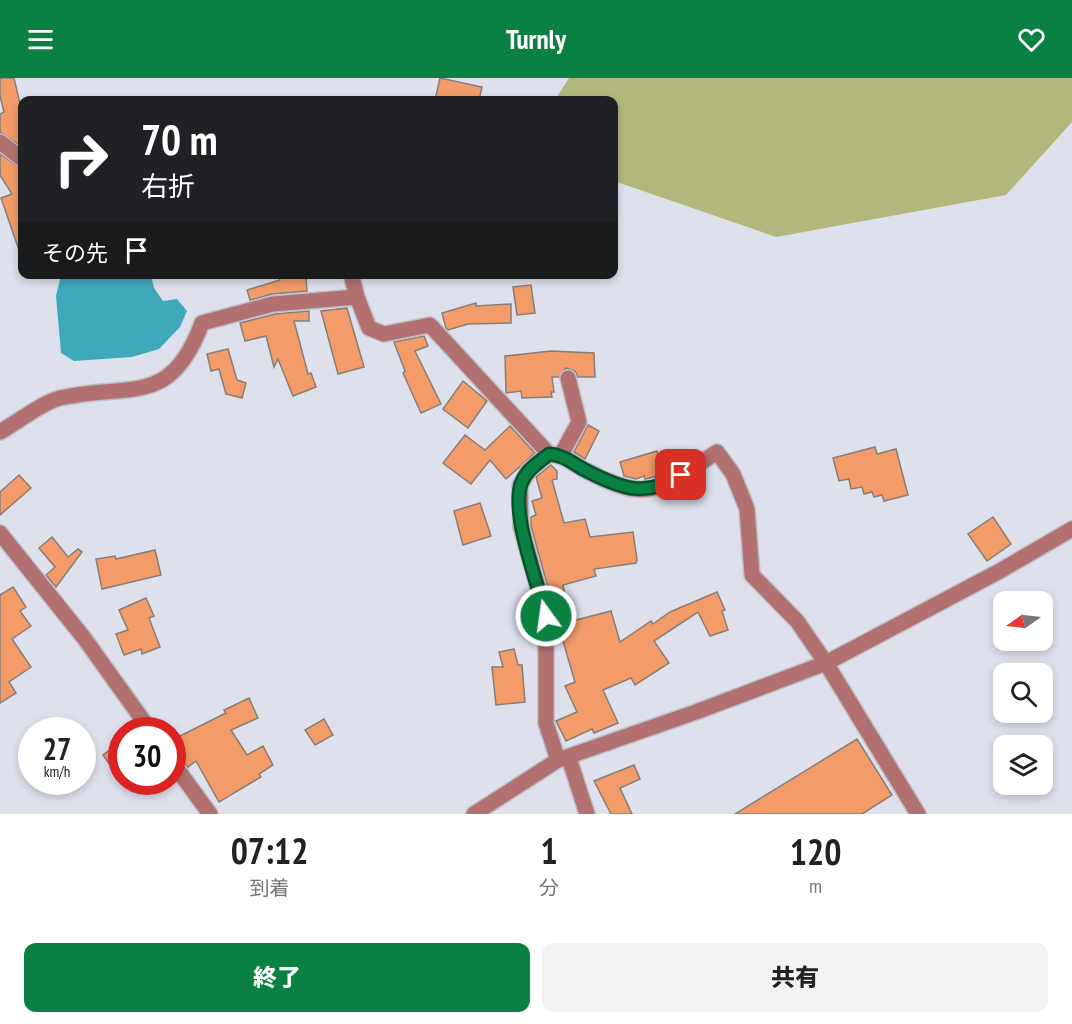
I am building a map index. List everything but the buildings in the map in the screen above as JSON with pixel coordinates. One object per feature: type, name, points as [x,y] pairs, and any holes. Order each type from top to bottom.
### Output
[{"type":"street","points":[[0,142],[18,156]]},
{"type":"street","points":[[352,279],[369,327],[384,334],[430,325],[555,454],[587,471],[635,491],[664,487],[717,452],[733,474],[747,509],[752,575],[797,621],[826,663],[918,814]]},
{"type":"street","points":[[0,432],[58,398],[135,391],[173,374],[194,345],[202,323],[273,304],[357,297]]},
{"type":"street","points":[[568,378],[579,422],[555,454],[528,471],[520,486],[521,527],[546,616],[546,723],[587,814]]},
{"type":"street","points":[[474,814],[564,759],[609,740],[696,712],[826,663],[998,572],[1072,529]]},
{"type":"street","points":[[0,533],[84,638],[141,717]]},
{"type":"street","points":[[186,781],[210,814]]},
{"type":"green space","points":[[569,78],[1072,78],[1072,122],[1006,195],[776,237],[618,182],[618,96],[558,96]]},
{"type":"water","points":[[60,279],[152,279],[154,288],[163,301],[177,299],[187,311],[180,327],[159,349],[132,357],[74,361],[61,353],[56,296]]},
{"type":"route","points":[[546,616],[521,527],[520,486],[528,471],[549,454],[561,455],[587,471],[635,491],[664,487],[681,475]]}]
